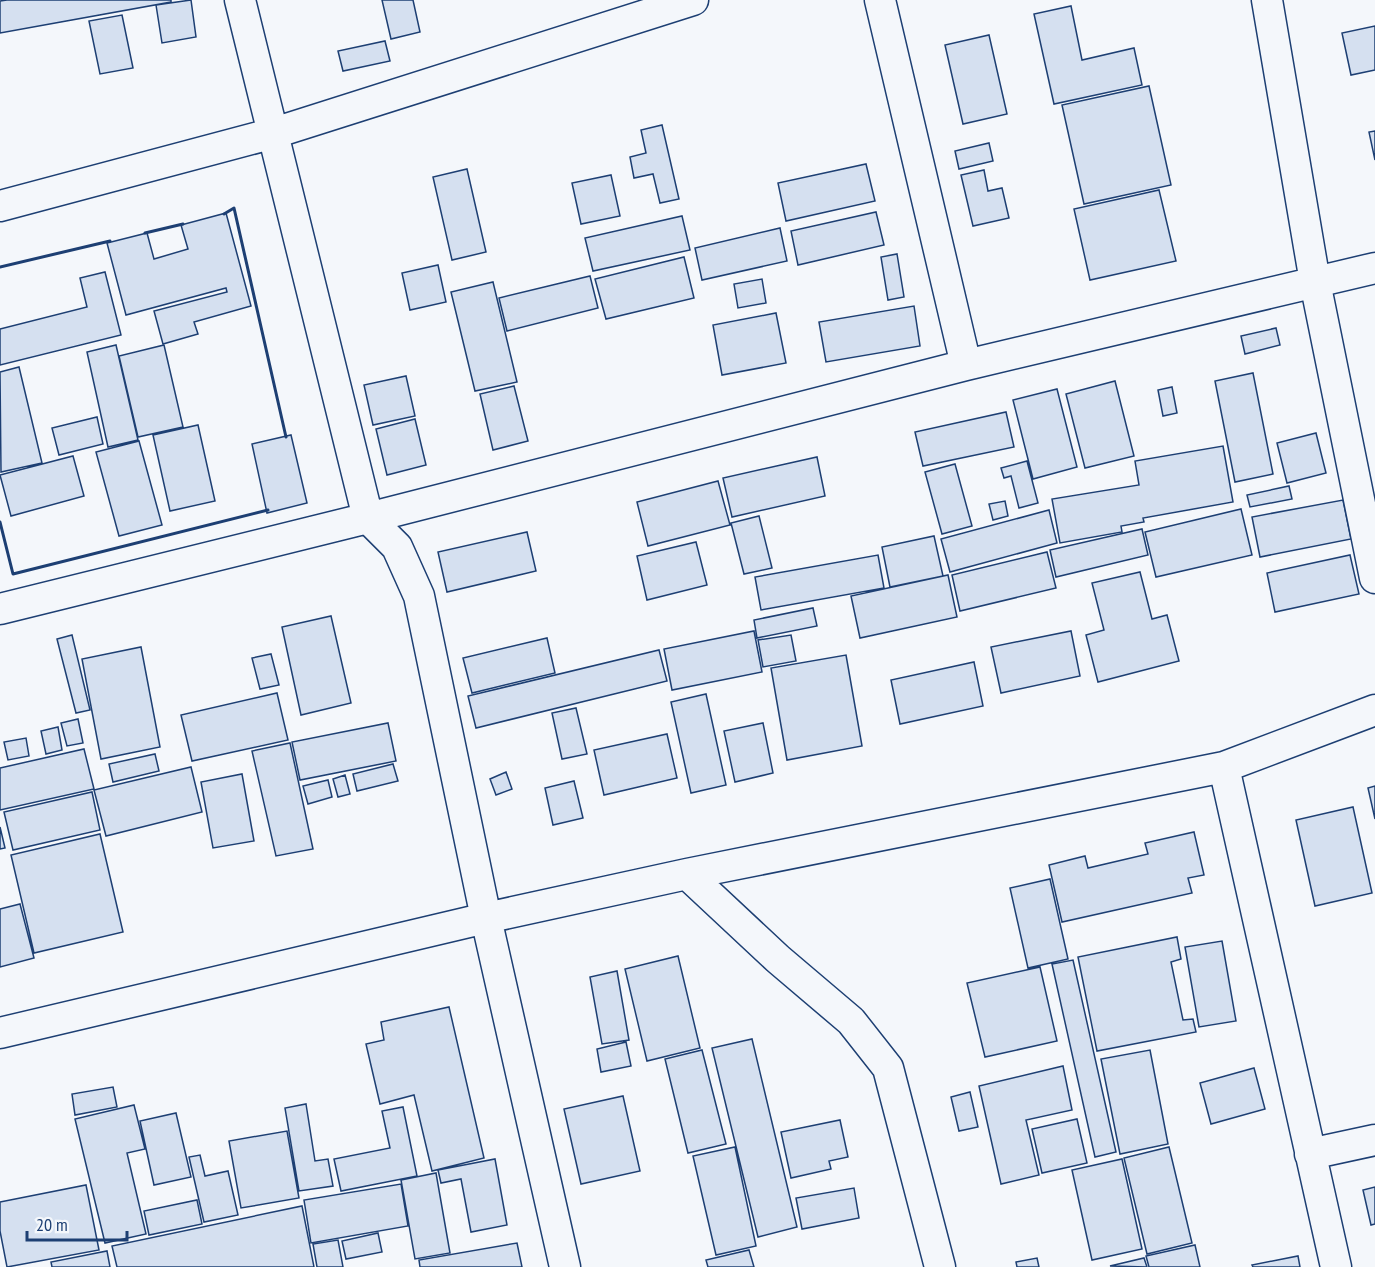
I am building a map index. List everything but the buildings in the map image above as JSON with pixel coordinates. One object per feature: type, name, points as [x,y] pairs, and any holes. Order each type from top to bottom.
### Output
[{"type":"street","points":[[240,0],[368,518],[397,547],[419,596],[486,918],[566,1267]]},
{"type":"street","points":[[0,206],[274,133],[693,0]]},
{"type":"street","points":[[880,0],[966,364]]},
{"type":"street","points":[[1267,0],[1314,282],[1375,578]]},
{"type":"street","points":[[0,609],[368,518],[966,364],[1375,268]]},
{"type":"street","points":[[0,1033],[486,918],[687,874],[1224,767],[1375,710]]},
{"type":"street","points":[[1224,767],[1336,1267]]},
{"type":"street","points":[[687,874],[778,959],[851,1021],[888,1068],[940,1267]]},
{"type":"street","points":[[1310,1154],[1375,1140]]},
{"type":"wall","points":[[224,214],[234,208],[286,437]]},
{"type":"wall","points":[[145,233],[183,224]]},
{"type":"wall","points":[[0,267],[110,241]]},
{"type":"wall","points":[[0,522],[13,574],[268,510]]}]
